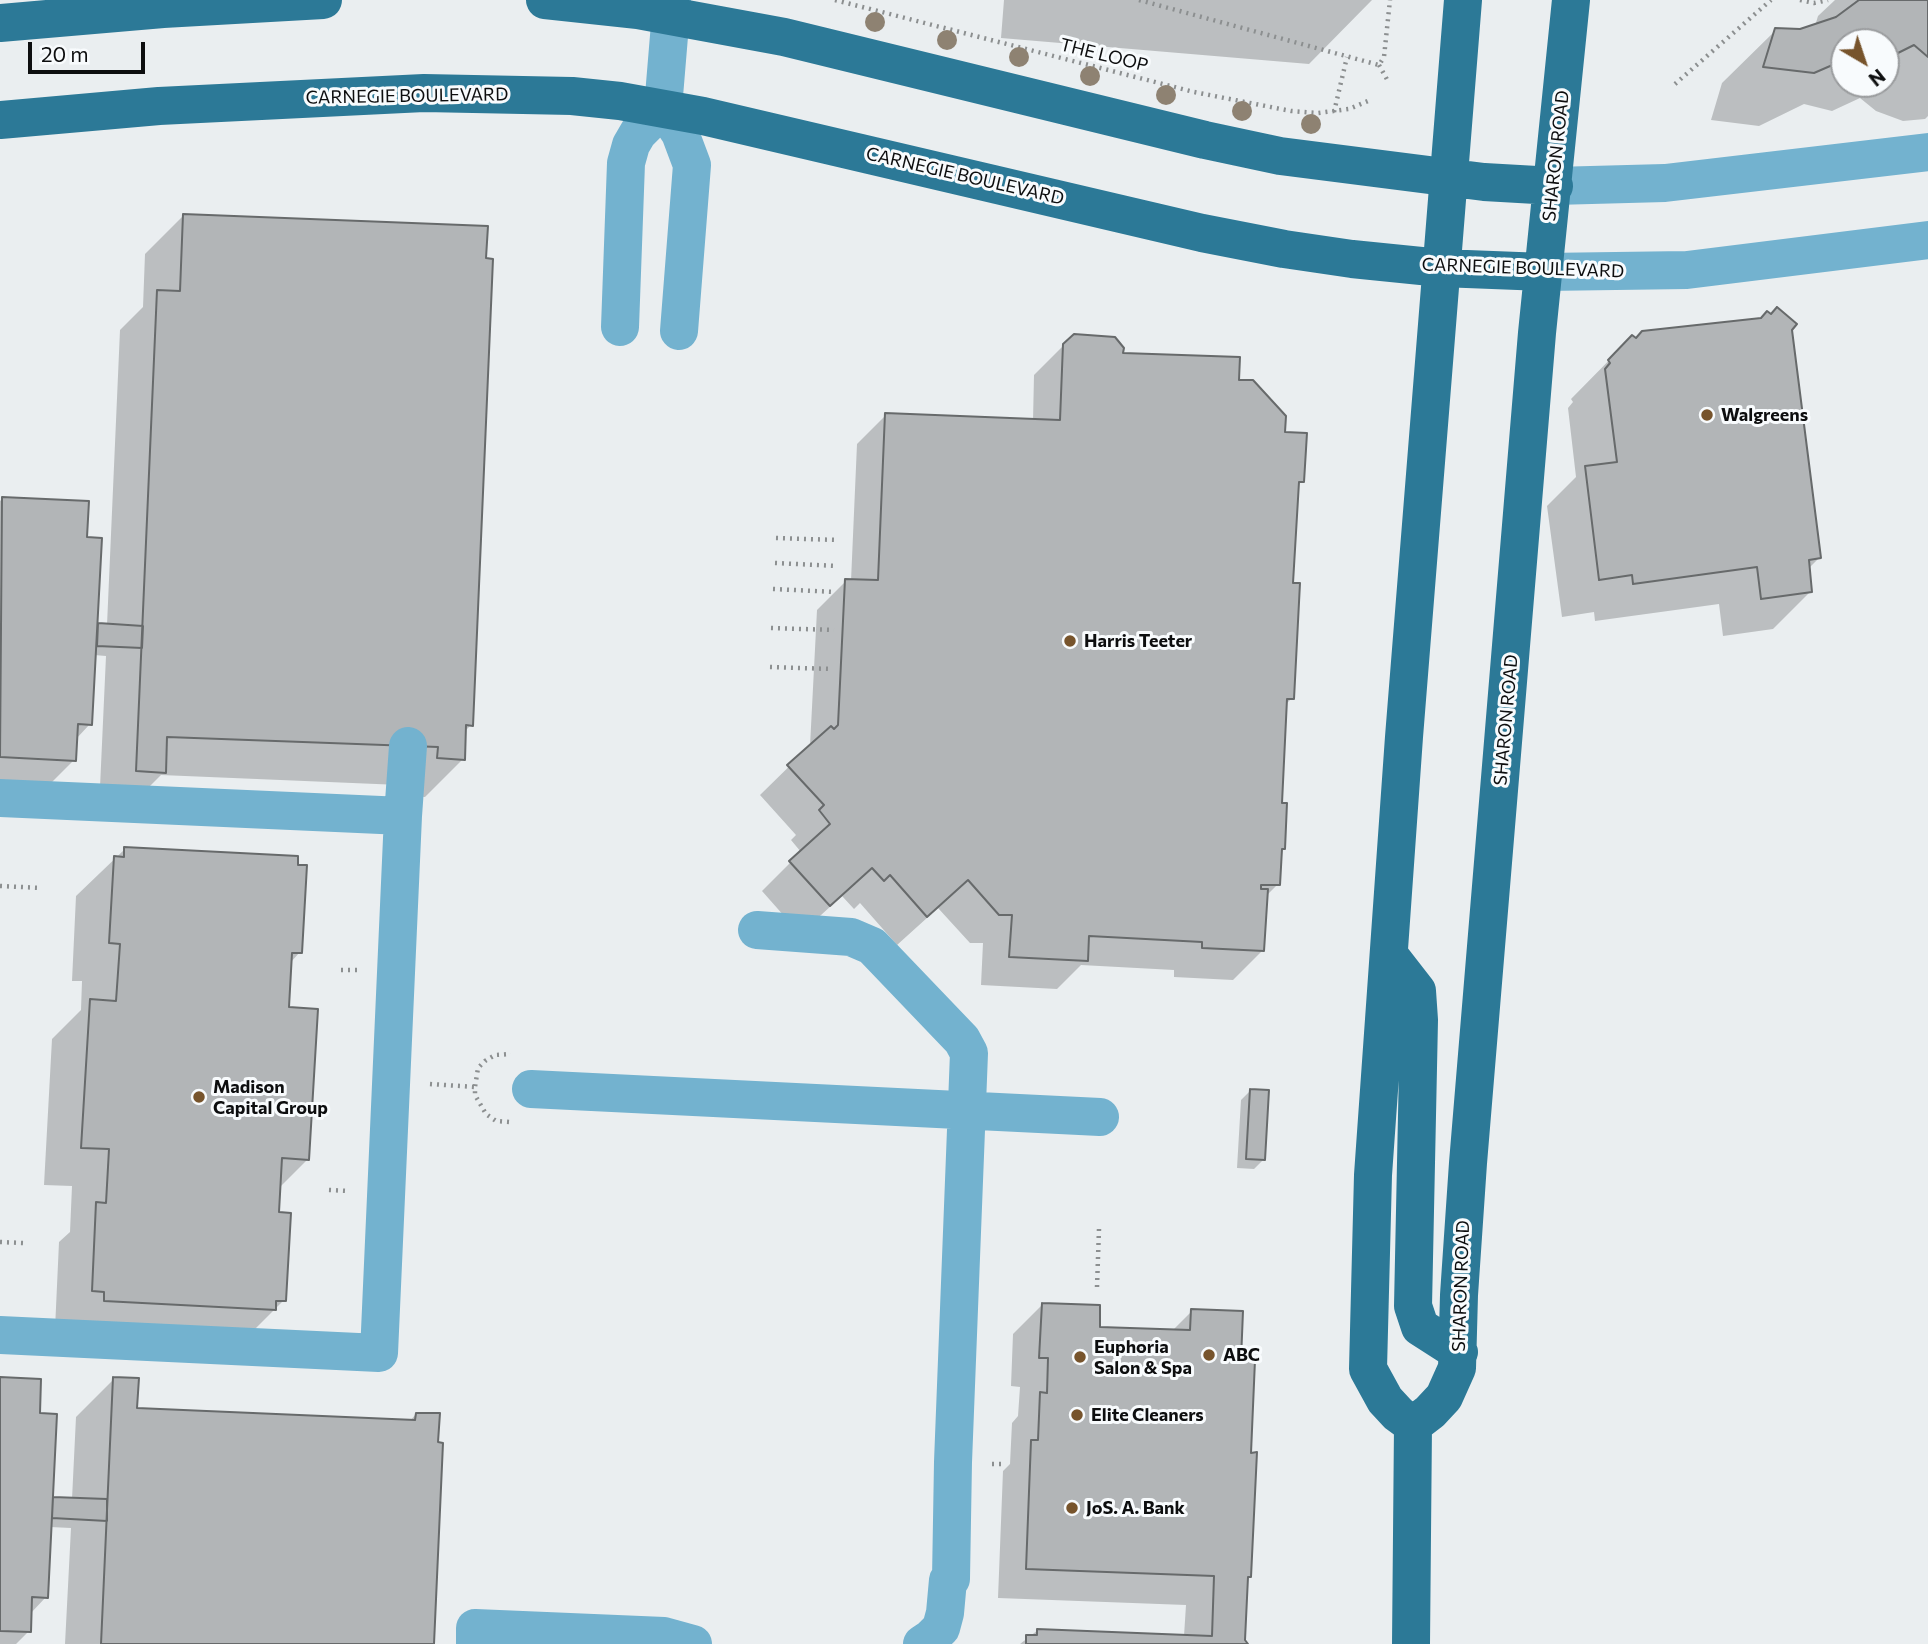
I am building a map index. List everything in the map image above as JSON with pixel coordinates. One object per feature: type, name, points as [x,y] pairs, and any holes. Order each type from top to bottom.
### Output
[{"type":"main road","points":[[0,23],[163,9],[323,0]]},
{"type":"main road","points":[[545,0],[672,8],[1230,146],[1280,156],[1448,178],[1554,186]]},
{"type":"main road","points":[[1411,1644],[1413,1425],[1385,1400],[1370,1375],[1367,1362],[1373,1175],[1463,0]]},
{"type":"main road","name":"SHARON ROAD","points":[[1413,1425],[1430,1412],[1449,1389],[1457,1368],[1459,1352],[1459,1295],[1468,1163],[1537,333],[1571,0]]},
{"type":"main road","name":"CARNEGIE BOULEVARD","points":[[0,120],[145,107],[424,93],[572,96],[663,108],[785,133],[1202,233],[1352,259],[1441,268],[1544,272]]},
{"type":"main road","points":[[1389,955],[1417,991],[1413,1306],[1420,1327],[1459,1352]]},
{"type":"street","points":[[672,8],[663,108],[680,133],[692,165],[679,331]]},
{"type":"street","points":[[620,327],[628,152],[638,133],[663,108]]},
{"type":"street","points":[[1554,186],[1665,183],[1928,152]]},
{"type":"street","name":"CARNEGIE BOULEVARD","points":[[1544,272],[1687,270],[1928,240]]},
{"type":"street","points":[[0,1335],[379,1353],[408,746]]},
{"type":"street","points":[[0,798],[403,816]]},
{"type":"street","points":[[757,930],[861,940],[883,955],[967,1047],[970,1065],[953,1462],[951,1579],[948,1580],[941,1628],[922,1644]]},
{"type":"street","points":[[531,1089],[1100,1117]]},
{"type":"street","points":[[475,1636],[619,1639],[664,1636],[693,1644]]},
{"type":"path","name":"THE LOOP","points":[[835,0],[1194,92],[1291,111],[1334,112],[1368,101]]},
{"type":"path","points":[[1139,0],[1379,65],[1389,83]]},
{"type":"path","points":[[1379,65],[1384,57],[1390,0]]},
{"type":"path","points":[[1675,84],[1771,0]]},
{"type":"path","points":[[1800,0],[1814,3],[1828,0]]},
{"type":"path","points":[[1334,112],[1347,57]]},
{"type":"path","points":[[776,538],[838,540]]},
{"type":"path","points":[[775,563],[837,566]]},
{"type":"path","points":[[773,589],[835,592]]},
{"type":"path","points":[[771,628],[834,629]]},
{"type":"path","points":[[770,667],[832,668]]},
{"type":"path","points":[[0,886],[41,888]]},
{"type":"path","points":[[510,1123],[496,1121],[486,1114],[475,1095],[475,1087],[478,1068],[485,1060],[495,1055],[511,1054]]},
{"type":"path","points":[[427,1083],[475,1087]]},
{"type":"path","points":[[1097,1287],[1099,1229]]},
{"type":"path","points":[[0,1242],[23,1243]]},
{"type":"building","points":[[1859,0],[1928,0],[1928,57],[1914,45],[1900,52],[1900,28],[1830,28],[1830,66],[1814,73],[1763,67],[1775,28],[1800,29],[1836,17]]},
{"type":"building","points":[[183,214],[488,226],[486,258],[493,259],[473,726],[466,725],[465,760],[437,758],[438,747],[167,737],[166,773],[136,771],[157,290],[180,291]]},
{"type":"building","name":"Walgreens","points":[[1777,307],[1797,324],[1792,330],[1821,558],[1809,560],[1812,592],[1761,599],[1757,567],[1633,584],[1632,575],[1599,580],[1585,466],[1617,462],[1605,369],[1610,363],[1608,360],[1632,335],[1636,338],[1642,331],[1761,318],[1767,311],[1771,314]]},
{"type":"building","name":"Harris Teeter","points":[[1074,334],[1115,337],[1124,348],[1123,353],[1240,357],[1239,380],[1253,380],[1286,416],[1285,432],[1307,433],[1304,482],[1299,482],[1293,583],[1300,583],[1294,699],[1287,699],[1282,803],[1287,803],[1285,849],[1282,849],[1280,885],[1261,885],[1261,889],[1268,889],[1264,951],[1202,948],[1202,942],[1089,936],[1088,961],[1009,957],[1012,915],[999,915],[968,880],[927,917],[890,875],[884,881],[872,868],[830,906],[789,861],[830,824],[819,810],[824,805],[787,765],[831,726],[834,729],[838,725],[845,579],[878,580],[885,413],[1060,420],[1063,344]]},
{"type":"building","points":[[2,497],[89,501],[87,537],[102,538],[92,725],[78,724],[76,761],[0,757]]},
{"type":"building","points":[[98,623],[143,626],[142,648],[97,646]]},
{"type":"building","points":[[124,847],[298,856],[298,865],[307,865],[302,953],[292,953],[289,1007],[318,1009],[309,1160],[282,1158],[279,1212],[291,1213],[286,1301],[276,1301],[276,1310],[104,1301],[104,1292],[92,1291],[96,1202],[106,1203],[109,1149],[81,1148],[90,999],[116,1001],[120,944],[109,943],[114,856],[124,857]]},
{"type":"building","points":[[1250,1089],[1269,1090],[1265,1160],[1246,1159]]},
{"type":"building","points":[[1042,1303],[1100,1305],[1100,1327],[1190,1330],[1191,1309],[1243,1311],[1241,1360],[1255,1360],[1251,1453],[1257,1452],[1245,1640],[1248,1644],[1026,1644],[1026,1635],[1037,1635],[1037,1629],[1212,1636],[1214,1576],[1026,1569],[1031,1440],[1038,1440],[1040,1392],[1047,1393],[1048,1358],[1039,1358]]},
{"type":"building","points":[[0,1377],[41,1379],[40,1413],[57,1414],[48,1598],[32,1597],[31,1632],[0,1631]]},
{"type":"building","points":[[113,1377],[139,1378],[137,1408],[415,1420],[416,1413],[440,1413],[438,1442],[443,1443],[434,1644],[101,1644]]},
{"type":"building","points":[[53,1497],[107,1499],[107,1521],[52,1518]]},
{"type":"place","name":"Walgreens","points":[[1707,415]]},
{"type":"place","name":"Harris Teeter","points":[[1070,641]]},
{"type":"place","name":"Madison Capital Group","points":[[199,1097]]},
{"type":"place","name":"ABC","points":[[1209,1355]]},
{"type":"place","name":"Euphoria Salon & Spa","points":[[1080,1357]]},
{"type":"place","name":"Elite Cleaners","points":[[1077,1415]]},
{"type":"place","name":"JoS. A. Bank","points":[[1072,1508]]}]
